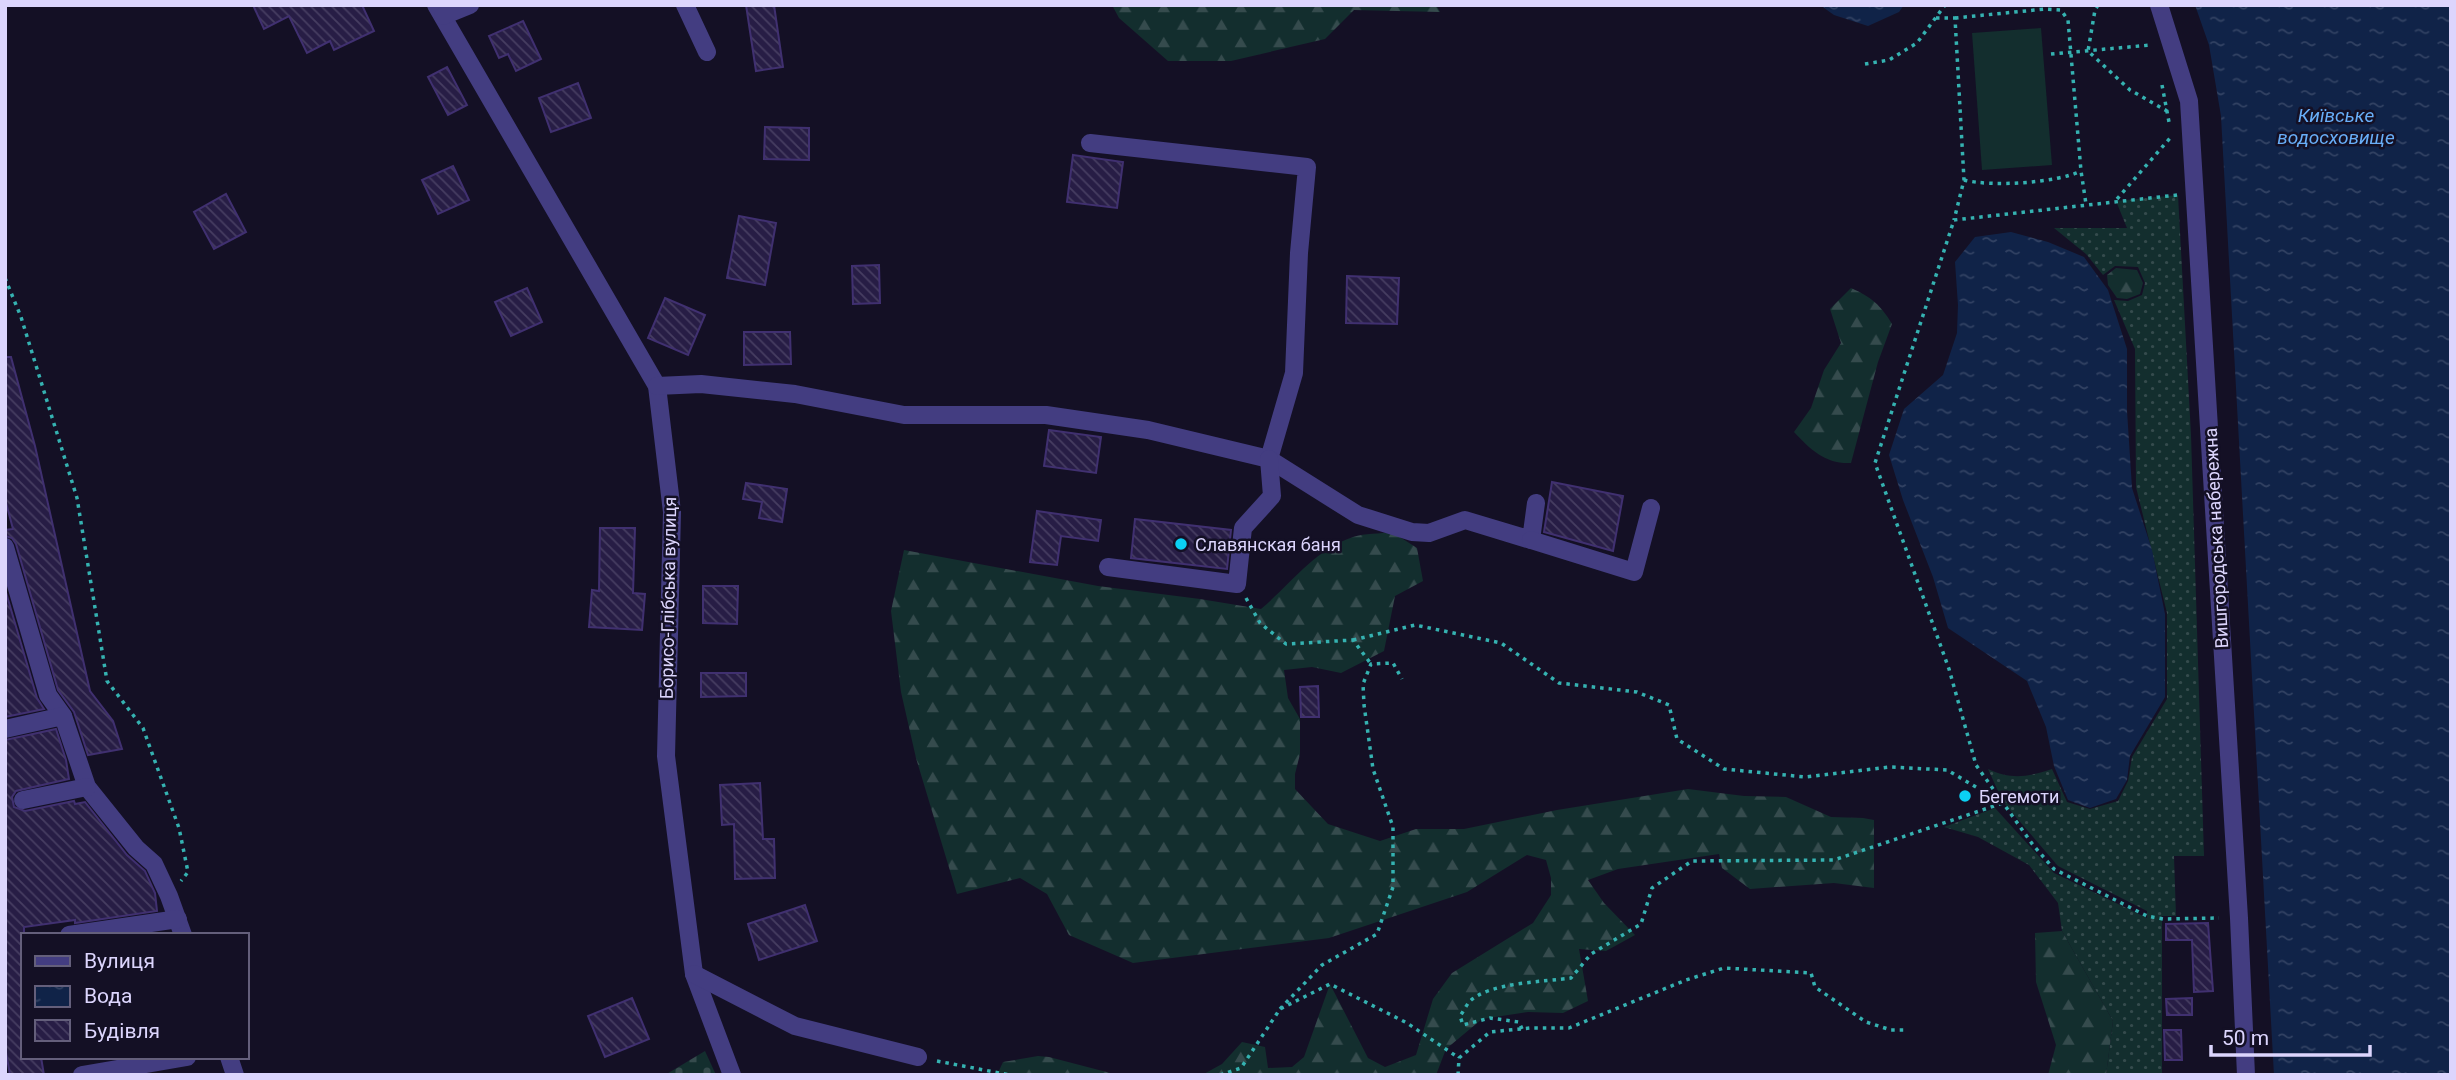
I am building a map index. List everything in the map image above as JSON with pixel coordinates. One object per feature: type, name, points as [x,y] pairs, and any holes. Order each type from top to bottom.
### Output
[{"type":"street","points":[[440,10],[471,5]]},
{"type":"street","points":[[685,5],[707,52]]},
{"type":"street","name":"Вишгородська набережна","points":[[2159,5],[2189,101],[2185,185],[2239,918],[2246,1075]]},
{"type":"street","name":"Борисо-Глібська вулиця","points":[[440,10],[657,386],[672,512],[666,756],[694,974],[732,1075]]},
{"type":"street","points":[[1090,143],[1307,167],[1299,253],[1294,373],[1269,459],[1272,496],[1243,527],[1237,584],[1108,567]]},
{"type":"street","points":[[657,386],[701,384],[795,394],[904,415],[1046,415],[1147,429],[1269,459],[1358,515],[1412,532],[1429,533],[1465,520],[1634,572],[1651,508]]},
{"type":"street","points":[[1531,540],[1536,503]]},
{"type":"street","points":[[5,547],[48,695],[64,716],[87,787],[136,848],[154,864],[180,927],[97,933]]},
{"type":"street","points":[[5,729],[64,716]]},
{"type":"street","points":[[23,800],[87,787]]},
{"type":"street","points":[[694,974],[795,1026],[918,1057]]},
{"type":"street","points":[[82,1075],[175,1059]]},
{"type":"path","points":[[1865,64],[1889,60],[1917,43],[1945,5]]},
{"type":"path","points":[[2088,51],[2098,5]]},
{"type":"path","points":[[1936,18],[2044,7],[2062,10],[2068,20],[2086,204]]},
{"type":"path","points":[[1955,18],[1964,180],[1954,220],[1875,463],[1949,669],[1976,765],[2033,845],[2054,869],[2147,916],[2163,919],[2239,918]]},
{"type":"path","points":[[2051,54],[2153,44]]},
{"type":"path","points":[[2088,51],[2130,90],[2167,111]]},
{"type":"path","points":[[2162,85],[2172,149]]},
{"type":"path","points":[[2116,201],[2171,137]]},
{"type":"path","points":[[1964,180],[1982,185],[2068,177],[2081,171]]},
{"type":"path","points":[[2178,195],[2185,185]]},
{"type":"path","points":[[1954,220],[2178,195],[2185,185]]},
{"type":"path","points":[[5,278],[20,317],[76,498],[107,681],[144,728],[179,828],[188,872]]},
{"type":"path","points":[[1237,584],[1260,623],[1286,644],[1353,640],[1415,625],[1501,643],[1559,683],[1637,692],[1669,705],[1677,739],[1724,769],[1805,777],[1889,767],[1947,770],[2003,803]]},
{"type":"path","points":[[1353,640],[1371,664]]},
{"type":"path","points":[[1371,664],[1393,663],[1402,679]]},
{"type":"path","points":[[1220,1075],[1241,1068],[1280,1009],[1322,965],[1377,934],[1393,887],[1393,827],[1373,769],[1364,705],[1363,684],[1371,664]]},
{"type":"path","points":[[1522,1029],[1519,1022],[1490,1018],[1463,1024],[1460,1016],[1470,1001],[1506,984],[1540,983],[1571,978],[1591,954],[1641,924],[1652,888],[1692,861],[1834,860],[2003,803]]},
{"type":"path","points":[[1458,1075],[1459,1058],[1490,1032],[1569,1028],[1686,980],[1724,968],[1811,973],[1815,986],[1867,1022],[1891,1030],[1908,1030]]},
{"type":"path","points":[[1280,1009],[1330,984],[1407,1023],[1459,1058]]},
{"type":"path","points":[[918,1057],[1010,1075]]},
{"type":"green space","points":[[1112,5],[1436,5],[1440,12],[1354,10],[1325,39],[1231,61],[1168,61],[1119,18]]},
{"type":"green space","points":[[2041,28],[2052,165],[1982,170],[1972,33]]},
{"type":"green space","points":[[2178,195],[2191,435],[2204,856],[2174,856],[2176,916],[2162,916],[2162,1075],[2106,1075],[2113,1021],[2062,931],[2058,903],[2029,865],[1978,837],[1944,827],[1995,808],[2054,873],[2147,918],[2147,911],[2058,866],[2003,802],[1988,769],[2004,775],[2020,776],[2052,769],[2067,802],[2090,809],[2118,801],[2128,781],[2132,757],[2167,699],[2167,613],[2136,487],[2135,349],[2114,300],[2128,301],[2142,295],[2145,283],[2138,267],[2115,266],[2103,275],[2086,254],[2054,228],[2127,228],[2116,201]]},
{"type":"green space","points":[[2116,268],[2137,270],[2143,283],[2140,294],[2127,299],[2117,298],[2108,285],[2107,275]]},
{"type":"green space","points":[[1851,288],[1875,302],[1892,324],[1878,362],[1851,463],[1842,463],[1813,450],[1794,432],[1811,408],[1824,370],[1841,343],[1830,309]]},
{"type":"green space","points":[[1392,532],[1417,548],[1423,581],[1395,596],[1384,651],[1341,673],[1312,667],[1284,670],[1288,698],[1300,719],[1300,754],[1295,774],[1295,789],[1328,824],[1380,841],[1416,829],[1464,829],[1557,810],[1688,789],[1744,796],[1786,797],[1831,817],[1874,820],[1874,888],[1834,883],[1750,889],[1722,868],[1719,854],[1618,869],[1588,880],[1604,903],[1635,935],[1606,951],[1579,949],[1588,1001],[1563,1013],[1528,1012],[1482,1019],[1446,1049],[1436,1075],[1202,1075],[1222,1064],[1242,1042],[1265,1047],[1268,1068],[1292,1067],[1304,1057],[1330,984],[1368,1058],[1385,1067],[1416,1055],[1433,999],[1452,973],[1533,923],[1551,895],[1551,878],[1546,860],[1527,855],[1467,892],[1329,938],[1133,963],[1069,935],[1047,894],[1020,878],[957,894],[916,758],[901,692],[891,611],[904,550],[1098,586],[1261,609],[1326,550],[1353,537]]},
{"type":"green space","points":[[2062,931],[2113,1021],[2106,1075],[2048,1075],[2056,1045],[2036,982],[2035,933]]},
{"type":"green space","points":[[705,1051],[716,1075],[665,1075]]},
{"type":"green space","points":[[1038,1056],[1118,1075],[997,1075],[1003,1062]]},
{"type":"water","points":[[1820,5],[1904,5],[1899,12],[1868,26],[1834,15]]},
{"type":"water","name":"Київське водосховище","points":[[2195,5],[2451,5],[2451,1075],[2274,1075],[2221,116],[2209,45]]},
{"type":"water","points":[[2011,232],[2048,242],[2084,257],[2108,290],[2127,349],[2127,411],[2132,488],[2152,550],[2165,614],[2165,697],[2130,756],[2127,780],[2116,799],[2090,808],[2068,800],[2054,766],[2046,727],[2027,681],[1948,628],[1933,577],[1889,455],[1904,409],[1943,375],[1957,333],[1955,262],[1975,237]]},
{"type":"building","points":[[253,5],[362,5],[374,31],[334,50],[330,41],[307,53],[289,16],[264,29]]},
{"type":"building","points":[[746,5],[774,5],[783,67],[756,71]]},
{"type":"building","points":[[523,21],[541,59],[516,71],[508,54],[499,58],[489,36]]},
{"type":"building","points":[[447,67],[467,105],[448,115],[428,77]]},
{"type":"building","points":[[578,83],[591,118],[551,132],[539,98]]},
{"type":"building","points":[[765,127],[809,128],[809,160],[764,159]]},
{"type":"building","points":[[1073,155],[1123,162],[1117,208],[1067,202]]},
{"type":"building","points":[[453,166],[469,200],[438,214],[422,180]]},
{"type":"building","points":[[226,194],[246,232],[214,249],[194,212]]},
{"type":"building","points":[[739,216],[776,223],[765,285],[727,278]]},
{"type":"building","points":[[879,265],[880,303],[853,304],[852,266]]},
{"type":"building","points":[[1347,276],[1399,278],[1397,324],[1346,323]]},
{"type":"building","points":[[527,288],[542,322],[511,336],[495,302]]},
{"type":"building","points":[[665,298],[705,315],[688,355],[648,338]]},
{"type":"building","points":[[744,332],[790,332],[791,364],[744,365]]},
{"type":"building","points":[[5,357],[11,357],[35,446],[90,691],[113,721],[122,749],[88,755],[74,712],[58,690],[16,544],[12,538],[5,536],[5,530],[13,529],[5,499]]},
{"type":"building","points":[[1049,430],[1101,437],[1096,473],[1044,466]]},
{"type":"building","points":[[1552,482],[1623,496],[1613,551],[1544,532]]},
{"type":"building","points":[[746,483],[787,489],[782,522],[759,518],[762,502],[743,499]]},
{"type":"building","points":[[1037,511],[1101,520],[1098,541],[1061,536],[1057,565],[1030,562]]},
{"type":"building","name":"Славянская баня","points":[[1135,519],[1231,530],[1227,569],[1131,558]]},
{"type":"building","points":[[600,528],[635,528],[633,593],[645,594],[642,630],[589,627],[592,590],[599,591]]},
{"type":"building","points":[[703,586],[738,586],[737,624],[703,623]]},
{"type":"building","points":[[5,589],[37,698],[44,709],[5,717]]},
{"type":"building","points":[[701,673],[746,673],[746,696],[701,697]]},
{"type":"building","points":[[1318,686],[1319,717],[1301,717],[1300,687]]},
{"type":"building","points":[[56,729],[69,779],[16,791],[12,797],[14,807],[25,811],[74,801],[75,804],[85,802],[127,855],[145,871],[155,893],[157,911],[75,923],[75,920],[24,927],[24,933],[21,933],[21,1059],[41,1059],[44,1075],[10,1075],[5,1047],[5,740]]},
{"type":"building","points":[[760,783],[763,839],[774,839],[775,878],[735,879],[734,824],[722,825],[720,785]]},
{"type":"building","points":[[805,905],[817,941],[759,960],[748,924]]},
{"type":"building","points":[[2208,923],[2213,991],[2194,992],[2192,940],[2166,940],[2166,924]]},
{"type":"building","points":[[632,998],[649,1039],[605,1057],[588,1016]]},
{"type":"building","points":[[2192,998],[2192,1015],[2167,1015],[2166,999]]},
{"type":"building","points":[[2164,1030],[2181,1030],[2182,1060],[2165,1060]]},
{"type":"place","name":"Славянская баня","points":[[1181,544]]},
{"type":"place","name":"Бегемоти","points":[[1965,796]]}]
